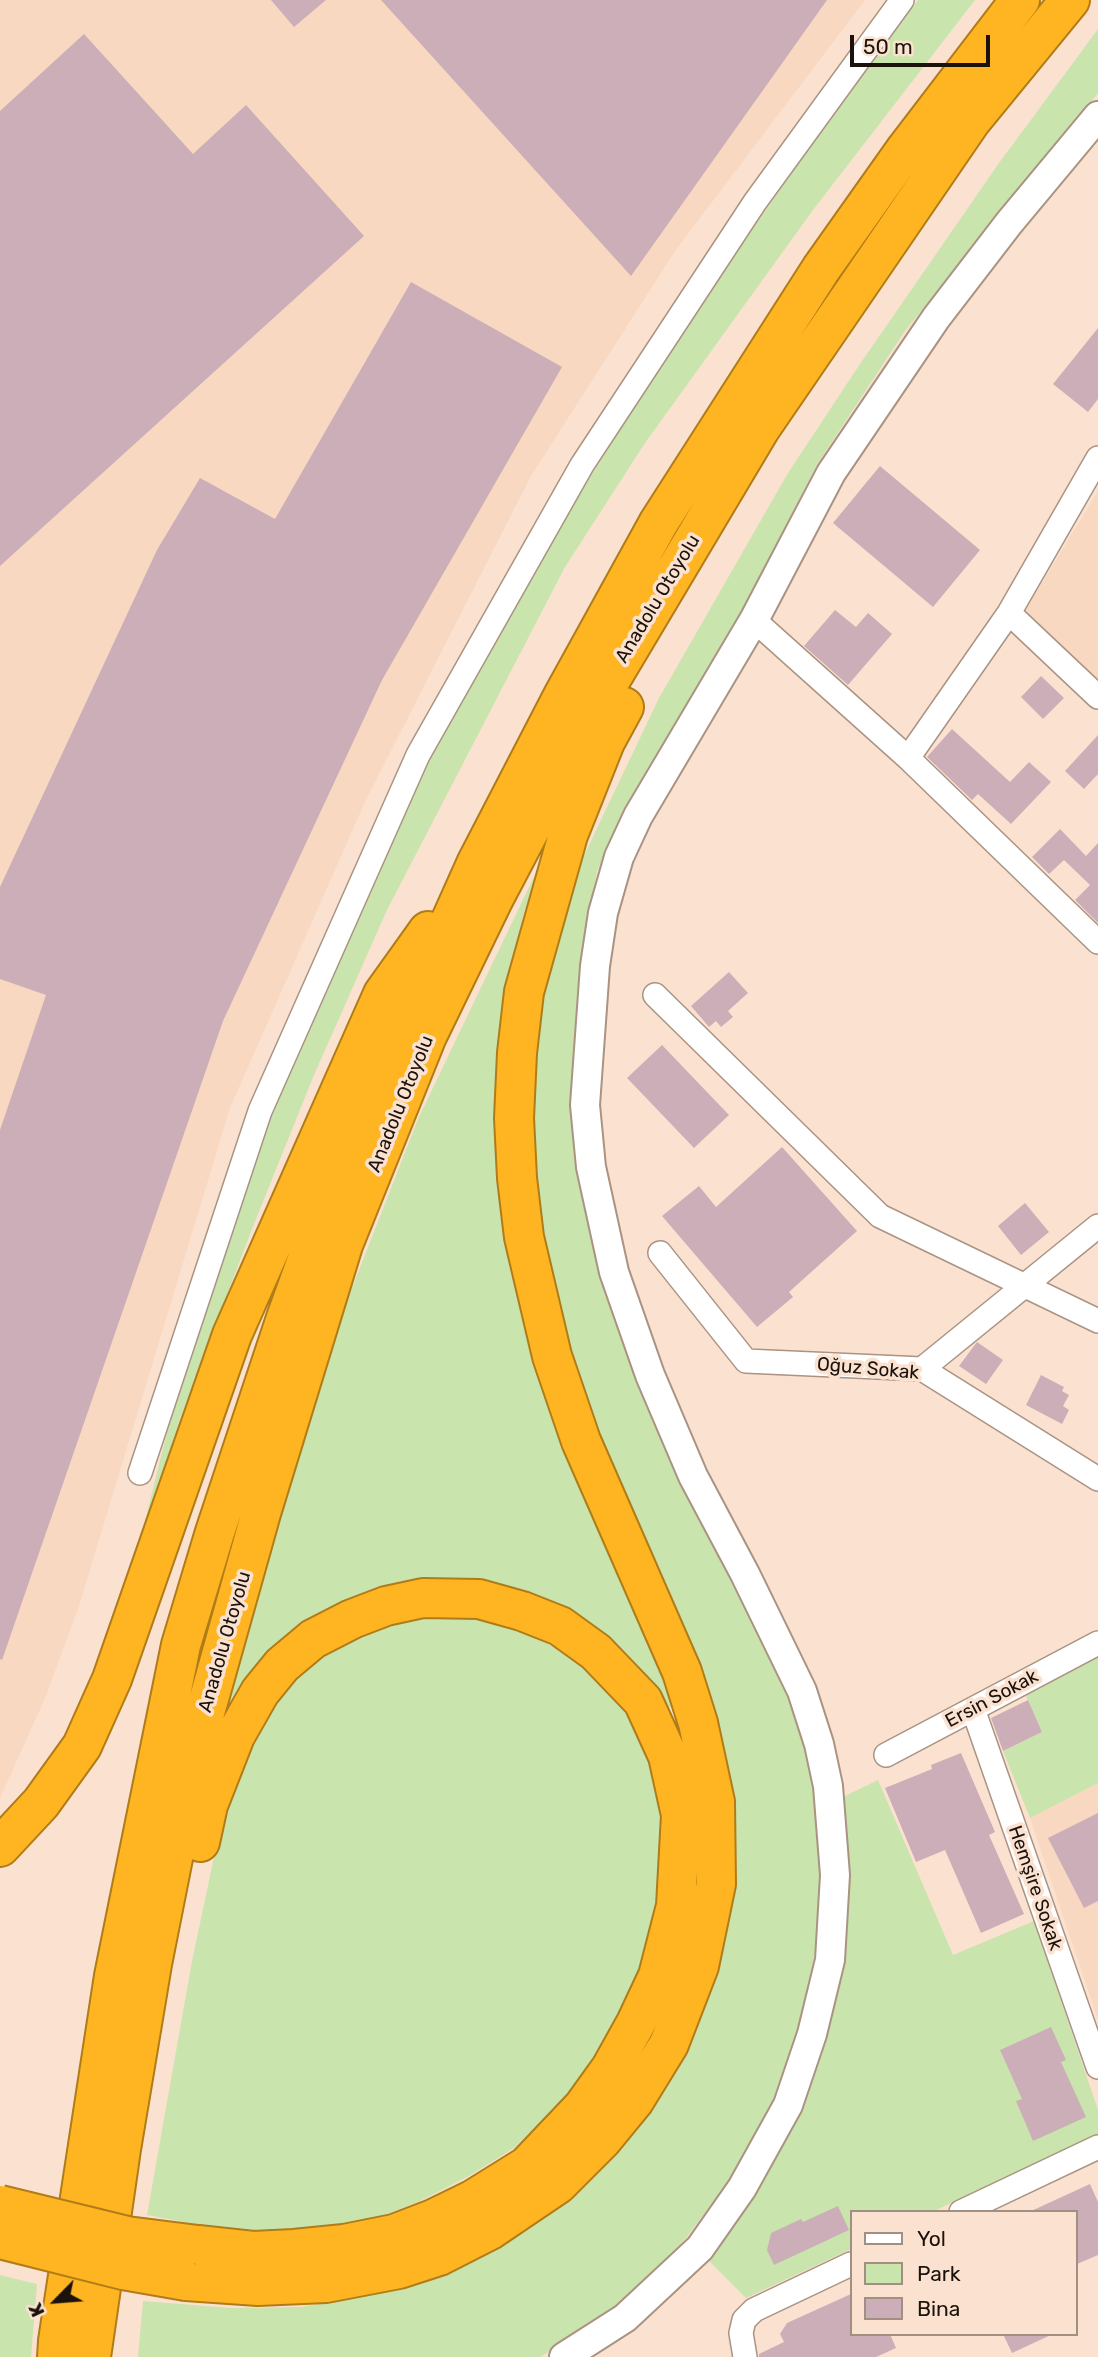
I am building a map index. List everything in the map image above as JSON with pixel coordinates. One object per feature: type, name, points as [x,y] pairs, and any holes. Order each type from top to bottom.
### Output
[{"type":"highway","name":"Anadolu Otoyolu","points":[[57,2357],[114,1976],[181,1646],[215,1532],[282,1330],[340,1168],[476,864],[563,696],[659,522],[821,268],[906,149],[1020,0]]},
{"type":"highway","name":"Anadolu Otoyolu","points":[[92,2357],[121,2149],[152,1964],[194,1752],[261,1513],[343,1245],[427,1037],[493,901],[595,706],[760,429],[971,121],[1070,0]]},
{"type":"highway","points":[[0,2205],[127,2236],[258,2286],[326,2283],[399,2269],[426,2260],[490,2230],[558,2184],[602,2140],[634,2101],[669,2044],[699,1966],[716,1884],[715,1802],[698,1723],[682,1672],[581,1441],[552,1356],[524,1237],[517,1178],[514,1118],[517,1053],[524,992],[568,835],[605,742],[708,558],[760,429]]},
{"type":"highway","points":[[0,1847],[41,1803],[82,1746],[112,1679],[232,1335],[383,994],[476,864]]},
{"type":"highway","points":[[0,2239],[123,2270],[192,2263],[254,2251],[344,2244],[394,2234],[433,2219],[474,2199],[527,2166],[583,2107],[611,2068],[658,1976],[676,1906],[681,1815],[668,1756],[643,1701],[596,1652],[560,1626],[479,1599],[423,1598],[386,1606],[352,1619],[313,1639],[282,1665],[260,1692],[235,1736],[208,1805],[121,2149]]},
{"type":"street","points":[[140,1474],[260,1111],[418,755],[582,465],[755,202],[902,0]]},
{"type":"street","points":[[564,2357],[625,2318],[700,2248],[742,2188],[788,2105],[811,2034],[830,1960],[835,1875],[828,1786],[819,1744],[802,1691],[745,1574],[692,1476],[650,1375],[614,1272],[591,1167],[585,1105],[595,966],[603,913],[618,857],[645,804],[754,620],[831,473],[936,318],[1009,223],[1098,116]]},
{"type":"street","points":[[908,758],[1009,613],[1098,458]]},
{"type":"street","points":[[1009,613],[1098,698]]},
{"type":"street","points":[[754,620],[908,758],[1098,942]]},
{"type":"street","points":[[655,995],[880,1216],[1098,1321]]},
{"type":"street","points":[[922,1369],[1098,1226]]},
{"type":"street","name":"Oğuz Sokak","points":[[660,1254],[746,1361],[922,1369],[1098,1479]]},
{"type":"street","name":"Ersin Sokak","points":[[886,1755],[1098,1643]]},
{"type":"street","name":"Hemşire Sokak","points":[[972,1709],[1098,2067]]},
{"type":"street","points":[[965,2210],[1098,2147]]},
{"type":"street","points":[[745,2357],[741,2333],[744,2320],[754,2310],[850,2264]]},
{"type":"shaded area","points":[[0,0],[865,0],[675,251],[531,476],[365,802],[230,1108],[79,1606],[46,1696],[0,1798]]},
{"type":"shaded area","points":[[1098,491],[1098,685],[1023,614]]},
{"type":"shaded area","points":[[1098,1783],[1098,2020],[1030,1818]]},
{"type":"green space","points":[[918,0],[975,0],[813,210],[645,443],[565,567],[387,910],[314,1075],[252,1229],[181,1416],[138,1549],[182,1372],[243,1180],[374,871],[426,765],[548,544],[695,311],[875,54]]},
{"type":"green space","points":[[1098,29],[1098,93],[905,331],[816,466],[734,628],[680,725],[634,794],[597,871],[586,935],[581,1169],[790,1693],[807,1750],[819,1815],[822,1878],[817,1942],[804,2010],[787,2067],[761,2127],[725,2186],[686,2238],[643,2284],[595,2325],[540,2357],[138,2357],[143,2301],[231,2308],[301,2307],[396,2290],[460,2268],[531,2228],[563,2205],[593,2178],[647,2115],[690,2047],[712,1988],[727,1931],[733,1865],[733,1800],[719,1730],[697,1657],[661,1571],[617,1479],[585,1399],[559,1307],[540,1223],[533,1134],[533,1058],[546,971],[569,887],[659,698],[788,473],[999,163]]},
{"type":"green space","points":[[540,864],[522,919],[504,1033],[502,1184],[679,1705],[661,1709],[452,1580],[397,1583],[356,1597],[312,1619],[248,1682],[223,1716],[298,1447],[345,1306],[418,1119]]},
{"type":"green space","points":[[435,1618],[479,1618],[525,1632],[569,1655],[609,1687],[637,1729],[655,1779],[661,1824],[658,1892],[648,1947],[627,2005],[599,2056],[559,2104],[514,2148],[469,2176],[420,2201],[382,2216],[329,2228],[280,2234],[232,2231],[147,2215],[192,1961],[225,1805],[262,1718],[295,1679],[337,1646],[384,1624]]},
{"type":"green space","points":[[1098,1653],[1098,1783],[1030,1818],[1003,1751],[1042,1732],[1024,1692]]},
{"type":"green space","points":[[878,1780],[953,1955],[1034,1921],[1098,2110],[1098,2135],[936,2210],[850,2210],[850,2249],[746,2298],[704,2256],[810,2071],[841,1798]]},
{"type":"green space","points":[[0,2275],[37,2284],[31,2357],[0,2357]]},
{"type":"building","points":[[271,0],[326,0],[294,27]]},
{"type":"building","points":[[381,0],[827,0],[631,276]]},
{"type":"building","points":[[84,34],[193,154],[246,105],[364,236],[0,566],[0,111]]},
{"type":"building","points":[[411,282],[562,367],[382,680],[223,1021],[2,1660],[0,1130],[46,995],[0,979],[0,887],[157,550],[200,478],[275,519]]},
{"type":"building","points":[[1098,328],[1098,399],[1088,412],[1053,384]]},
{"type":"building","points":[[880,466],[980,550],[933,607],[833,523]]},
{"type":"building","points":[[835,610],[856,627],[868,613],[892,634],[848,685],[804,646]]},
{"type":"building","points":[[1041,676],[1064,698],[1043,719],[1021,697]]},
{"type":"building","points":[[952,729],[1010,782],[1029,762],[1051,782],[1011,824],[978,794],[972,800],[927,757]]},
{"type":"building","points":[[1098,735],[1098,774],[1084,789],[1065,771]]},
{"type":"building","points":[[1060,829],[1086,856],[1098,843],[1098,923],[1075,900],[1090,885],[1064,860],[1049,874],[1032,857]]},
{"type":"building","points":[[729,972],[748,993],[728,1011],[733,1017],[721,1027],[716,1021],[709,1027],[691,1006]]},
{"type":"building","points":[[662,1045],[729,1115],[694,1148],[627,1078]]},
{"type":"building","points":[[782,1147],[857,1231],[789,1292],[793,1297],[757,1327],[662,1216],[699,1186],[716,1207]]},
{"type":"building","points":[[1025,1203],[1049,1232],[1021,1255],[998,1226]]},
{"type":"building","points":[[977,1342],[1003,1360],[986,1384],[959,1366]]},
{"type":"building","points":[[1041,1375],[1064,1387],[1062,1391],[1069,1395],[1063,1406],[1069,1410],[1062,1424],[1026,1405]]},
{"type":"building","points":[[1028,1700],[1042,1732],[1003,1751],[991,1718]]},
{"type":"building","points":[[961,1753],[995,1832],[989,1835],[1024,1914],[981,1933],[945,1850],[916,1862],[885,1788],[932,1769],[931,1765]]},
{"type":"building","points":[[1098,1813],[1098,1901],[1084,1908],[1048,1838]]},
{"type":"building","points":[[1051,2027],[1066,2060],[1061,2062],[1086,2117],[1033,2141],[1016,2101],[1022,2099],[1000,2050]]},
{"type":"building","points":[[1090,2184],[1098,2202],[1098,2255],[1077,2264],[1077,2210],[1033,2210]]},
{"type":"building","points":[[838,2206],[849,2230],[774,2265],[767,2250],[771,2233]]},
{"type":"building","points":[[850,2294],[850,2336],[891,2336],[896,2348],[876,2357],[759,2357],[759,2354],[784,2342],[780,2334],[787,2323]]},
{"type":"building","points":[[1004,2336],[1049,2336],[1012,2353]]}]
